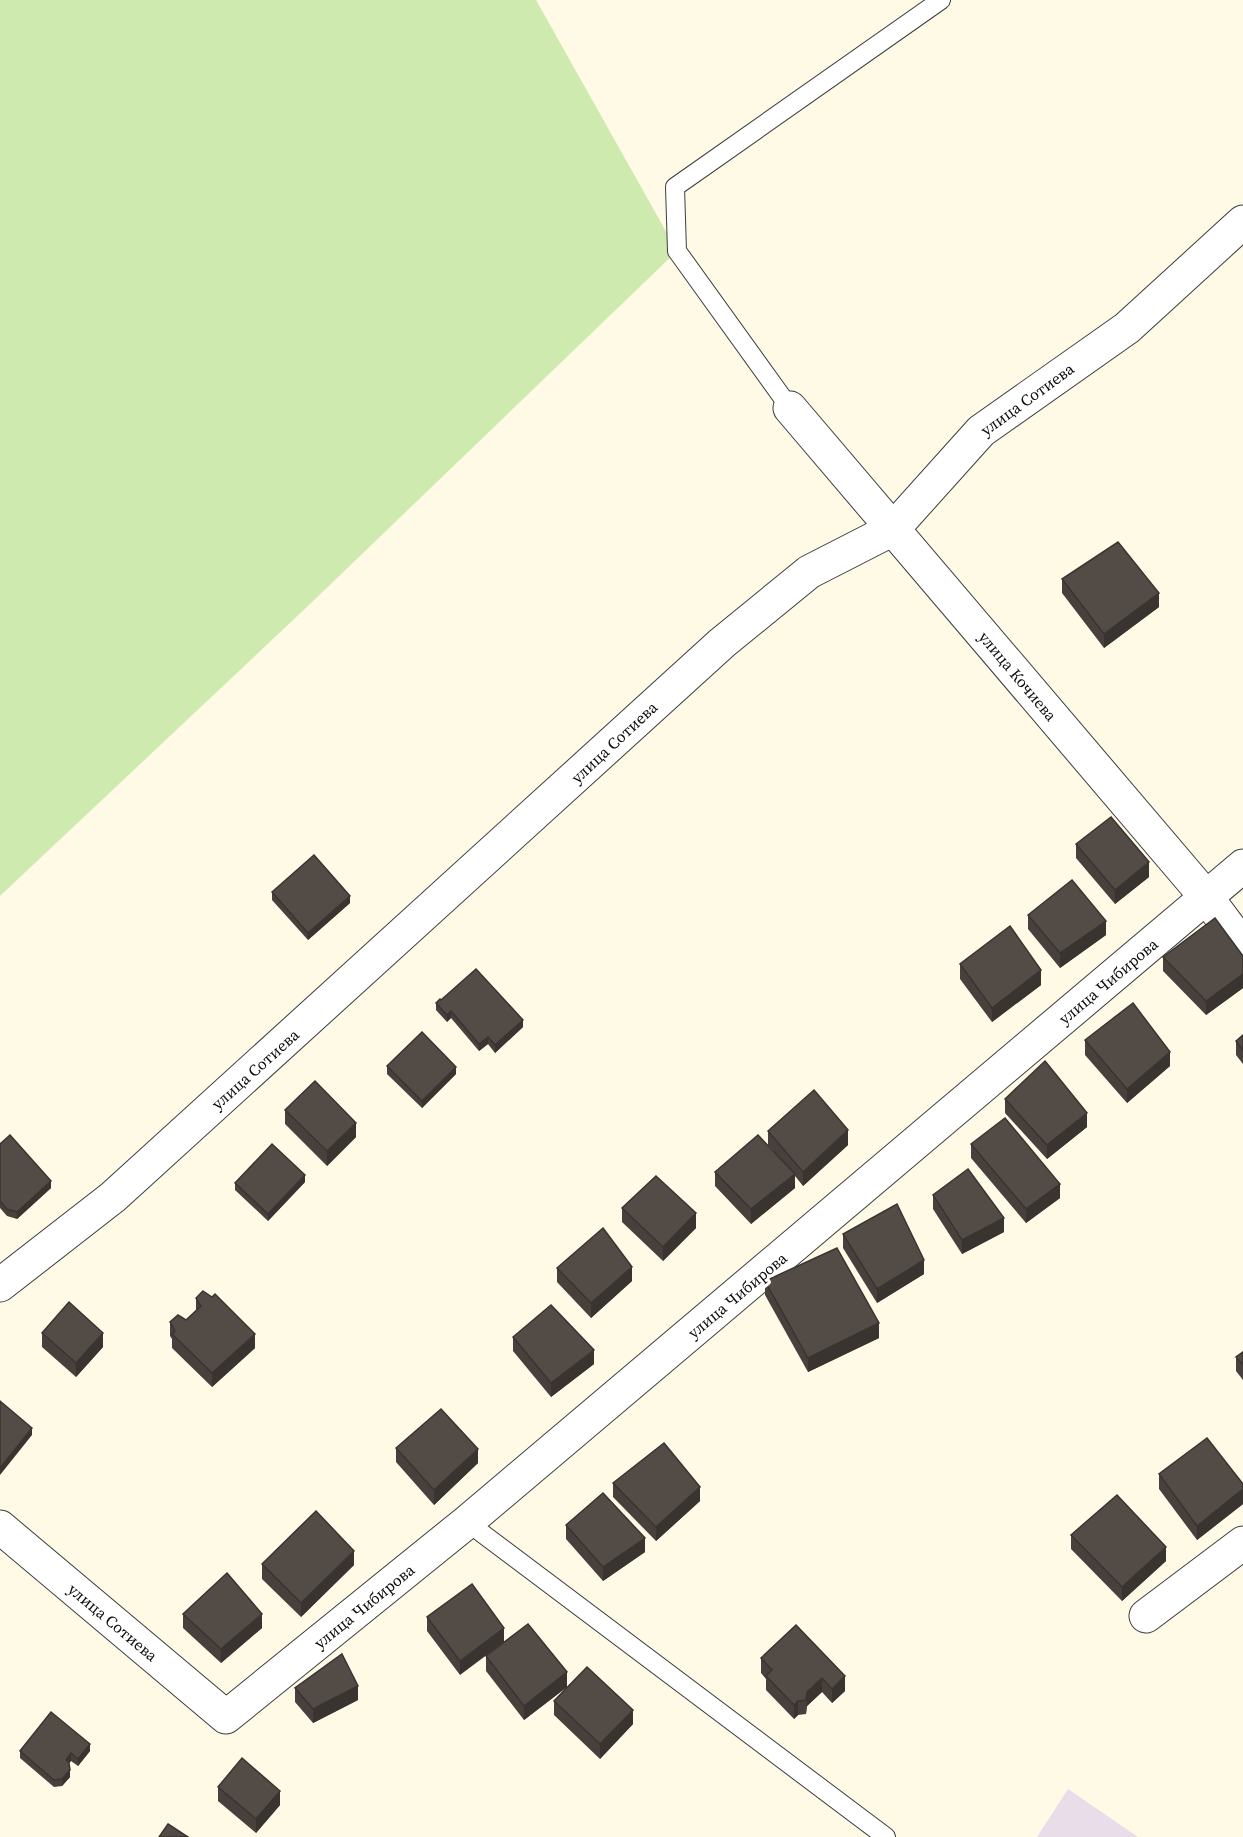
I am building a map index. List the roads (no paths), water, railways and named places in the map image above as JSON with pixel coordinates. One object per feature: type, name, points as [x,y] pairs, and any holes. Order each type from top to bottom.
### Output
[{"type":"street","name":"улица Сотиева","points":[[0,1285],[113,1197],[722,643],[809,572],[893,528],[981,431],[1126,328],[1243,222]]},
{"type":"street","name":"улица Кочиева","points":[[790,408],[1207,898],[1243,946]]},
{"type":"street","name":"улица Чибирова","points":[[226,1717],[467,1522],[1243,866]]},
{"type":"street","name":"улица Сотиева","points":[[0,1527],[226,1717]]},
{"type":"street","points":[[1146,1616],[1243,1542]]},
{"type":"lane","points":[[790,408],[677,251],[675,187],[941,0]]},
{"type":"lane","points":[[467,1522],[886,1837]]}]
